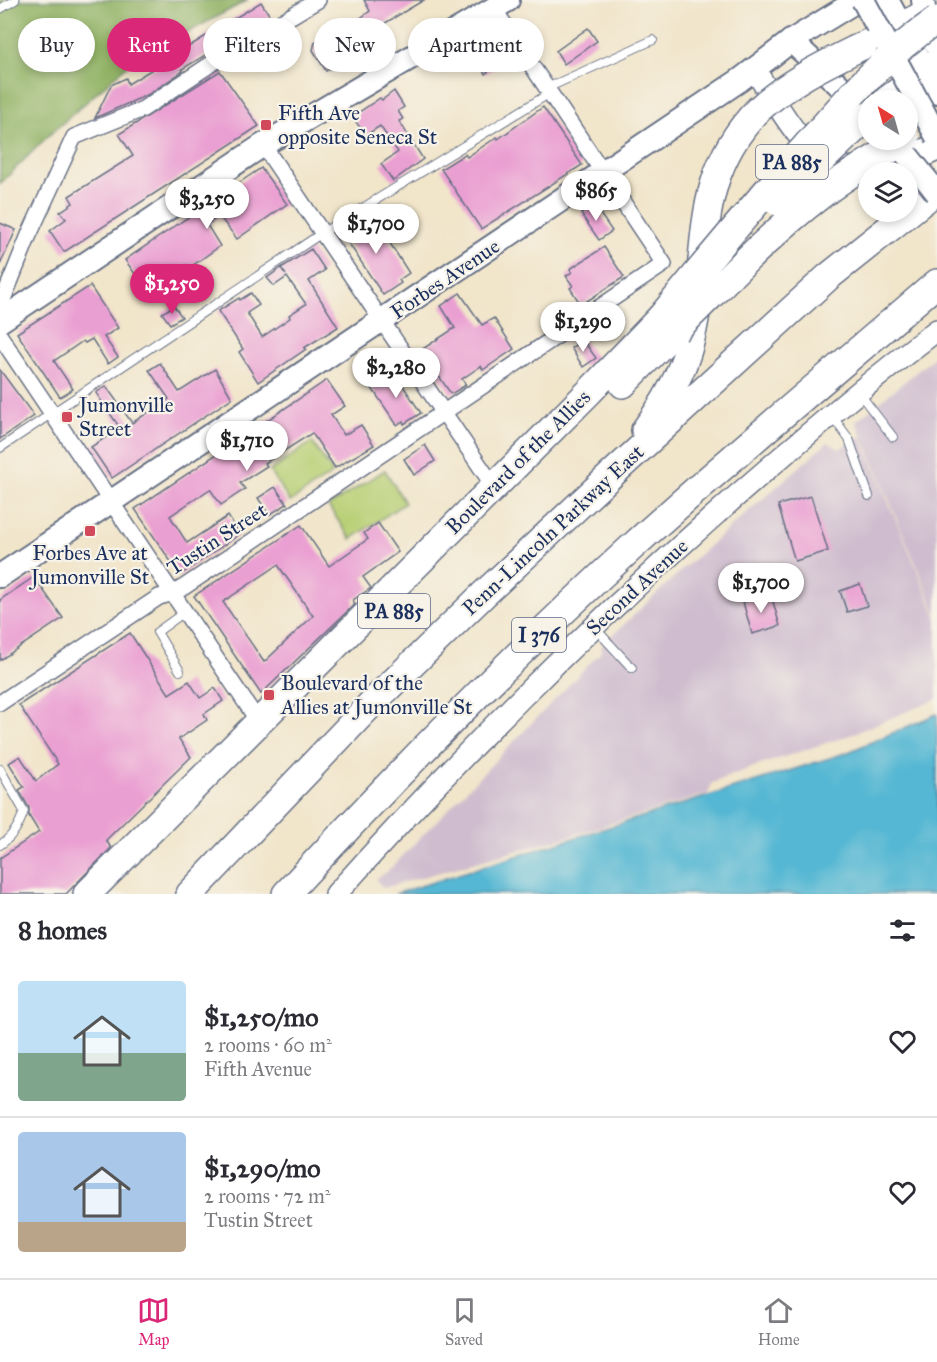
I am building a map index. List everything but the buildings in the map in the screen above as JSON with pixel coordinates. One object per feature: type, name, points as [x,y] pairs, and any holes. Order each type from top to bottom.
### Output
[{"type":"highway","points":[[610,476],[659,409],[682,366],[694,319],[706,214],[713,186],[730,144],[758,110],[803,76],[935,27]]},
{"type":"highway","name":"Boulevard of the Allies","points":[[113,894],[669,324],[755,204],[855,90],[896,50],[935,27]]},
{"type":"highway","points":[[900,90],[937,63]]},
{"type":"highway","name":"Boulevard of the Allies","points":[[918,133],[937,123]]},
{"type":"highway","points":[[669,324],[858,124]]},
{"type":"highway","points":[[903,162],[937,147]]},
{"type":"highway","name":"Boulevard of the Allies","points":[[87,894],[590,392],[821,195],[889,150]]},
{"type":"highway","points":[[751,256],[858,184]]},
{"type":"highway","name":"Penn-Lincoln Parkway East","points":[[190,894],[370,705],[483,595],[828,277],[937,191]]},
{"type":"highway","name":"I 376","points":[[286,894],[404,768],[515,657],[688,497],[937,284]]},
{"type":"highway","points":[[808,394],[937,299]]},
{"type":"main road","name":"Forbes Avenue","points":[[0,576],[755,70],[791,41],[858,0]]},
{"type":"main road","points":[[863,0],[937,137]]},
{"type":"main road","points":[[887,0],[937,92]]},
{"type":"main road","points":[[923,0],[924,14],[935,27]]},
{"type":"main road","points":[[0,321],[263,145],[501,5]]},
{"type":"main road","points":[[791,41],[858,104]]},
{"type":"main road","points":[[755,70],[806,145],[830,165],[849,168],[869,163],[937,128]]},
{"type":"main road","points":[[904,150],[937,191]]},
{"type":"main road","name":"Second Avenue","points":[[336,894],[482,737],[688,538],[831,414],[937,330]]},
{"type":"street","points":[[0,307],[29,235],[74,137],[143,109],[214,62],[318,0]]},
{"type":"street","points":[[501,5],[548,90],[603,172]]},
{"type":"street","points":[[263,145],[488,478]]},
{"type":"street","name":"Tustin Street","points":[[0,703],[159,597],[174,593],[664,264],[603,172]]},
{"type":"street","points":[[0,336],[258,721]]},
{"type":"lane","points":[[0,9],[15,0]]},
{"type":"lane","points":[[0,448],[322,233],[548,90],[653,40]]},
{"type":"lane","points":[[858,392],[893,437]]},
{"type":"lane","points":[[831,414],[849,439],[869,496]]},
{"type":"lane","points":[[180,671],[157,632],[186,611]]},
{"type":"lane","points":[[594,627],[632,668]]},
{"type":"lane","points":[[0,770],[24,811],[9,839],[0,845]]},
{"type":"shaded area","points":[[937,355],[937,615],[856,421]]},
{"type":"shaded area","points":[[861,436],[937,618],[937,699],[850,735],[712,783],[708,794],[567,837],[383,888],[376,879],[387,872],[601,652],[601,647],[616,632],[687,565],[828,442],[839,449]]},
{"type":"green space","points":[[0,0],[248,0],[215,18],[203,18],[203,24],[191,31],[191,18],[107,18],[107,72],[120,72],[47,137],[0,184]]},
{"type":"green space","points":[[312,442],[333,473],[290,502],[270,471]]},
{"type":"green space","points":[[385,470],[405,503],[351,539],[328,506]]},
{"type":"water","points":[[937,714],[937,894],[395,894],[846,753]]},
{"type":"place","name":"Fifth Ave opposite Seneca St","points":[[266,125]]},
{"type":"place","name":"Jumonville Street","points":[[67,417]]},
{"type":"place","name":"Forbes Ave at Jumonville St","points":[[90,531]]},
{"type":"place","name":"Boulevard of the Allies at Jumonville St","points":[[269,695]]}]
